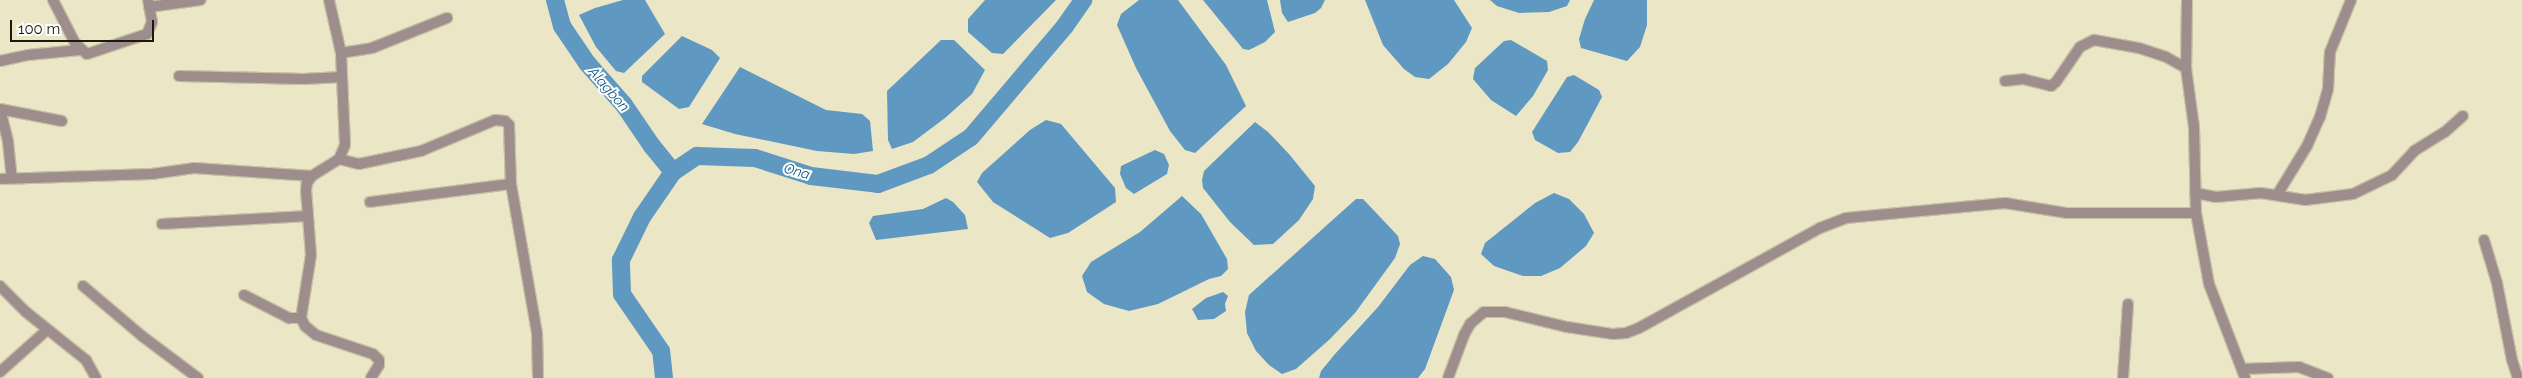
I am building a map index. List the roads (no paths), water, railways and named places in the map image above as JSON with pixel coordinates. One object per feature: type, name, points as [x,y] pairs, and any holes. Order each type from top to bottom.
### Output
[{"type":"street","points":[[53,0],[65,27],[80,50],[87,54],[147,34],[152,22],[149,3],[201,0]]},
{"type":"street","points":[[329,0],[341,53],[346,137],[344,151],[339,159],[312,176],[306,190],[311,255],[301,318],[305,326],[316,335],[373,354],[379,360],[379,365],[371,378]]},
{"type":"street","points":[[2187,0],[2186,68],[2194,127],[2196,213],[2209,284],[2243,373],[2299,367],[2328,378]]},
{"type":"street","points":[[2277,195],[2308,146],[2320,117],[2328,89],[2330,52],[2351,0]]},
{"type":"street","points":[[341,53],[372,48],[447,18]]},
{"type":"street","points":[[2005,81],[2023,79],[2051,86],[2056,82],[2080,47],[2094,40],[2139,48],[2166,57],[2186,68]]},
{"type":"street","points":[[0,61],[80,50]]},
{"type":"street","points":[[179,76],[304,79],[342,77]]},
{"type":"street","points":[[12,178],[8,142],[0,109],[62,121]]},
{"type":"street","points":[[2195,193],[2216,197],[2260,193],[2314,200],[2347,195],[2374,185],[2392,175],[2414,151],[2445,132],[2463,116]]},
{"type":"street","points":[[339,159],[359,164],[421,151],[495,120],[501,120],[509,125],[511,184],[536,333],[538,378]]},
{"type":"street","points":[[0,179],[152,174],[194,168],[312,176]]},
{"type":"street","points":[[370,202],[511,184]]},
{"type":"street","points":[[1448,378],[1464,335],[1474,320],[1484,312],[1505,312],[1567,327],[1613,334],[1626,333],[1639,328],[1820,228],[1846,218],[2006,203],[2067,213],[2196,213]]},
{"type":"street","points":[[162,224],[308,216]]},
{"type":"street","points":[[2484,240],[2497,283],[2510,352],[2518,378]]},
{"type":"street","points":[[0,286],[47,330],[86,360],[96,378]]},
{"type":"street","points":[[83,286],[142,336],[198,378]]},
{"type":"street","points":[[244,295],[289,318],[301,318]]},
{"type":"street","points":[[2123,378],[2128,304]]},
{"type":"street","points":[[0,372],[47,330]]},
{"type":"water","points":[[623,0],[645,0],[665,34],[624,73],[616,71],[596,47],[579,15]]},
{"type":"water","points":[[985,0],[1056,0],[1003,54],[992,53],[968,32],[968,19]]},
{"type":"water","points":[[1139,0],[1178,0],[1226,65],[1246,106],[1195,153],[1185,150],[1170,131],[1136,68],[1117,25],[1121,14]]},
{"type":"water","points":[[1203,0],[1267,0],[1275,32],[1265,42],[1249,50],[1243,49]]},
{"type":"water","points":[[1280,0],[1325,0],[1321,8],[1315,13],[1288,22],[1282,13]]},
{"type":"water","points":[[1365,0],[1454,0],[1472,28],[1466,42],[1448,64],[1429,79],[1415,77],[1404,69],[1383,45]]},
{"type":"water","points":[[1490,0],[1570,0],[1567,6],[1549,12],[1519,13],[1497,6]]},
{"type":"water","points":[[1594,0],[1647,0],[1647,25],[1640,47],[1627,61],[1581,48],[1579,39],[1585,19]]},
{"type":"water","points":[[682,36],[712,50],[720,58],[689,107],[679,109],[642,82],[642,76]]},
{"type":"water","points":[[941,40],[954,40],[985,70],[972,94],[945,118],[913,142],[892,149],[888,140],[887,91]]},
{"type":"water","points":[[1511,40],[1547,61],[1548,70],[1533,96],[1516,116],[1491,100],[1473,79],[1475,68],[1504,41]]},
{"type":"water","points":[[740,67],[826,110],[862,114],[870,121],[873,151],[854,154],[817,151],[735,134],[702,124]]},
{"type":"water","points":[[1574,75],[1599,90],[1602,97],[1578,142],[1570,152],[1558,153],[1535,140],[1532,132],[1567,77]]},
{"type":"water","points":[[1046,120],[1061,124],[1115,188],[1116,202],[1068,233],[1050,238],[993,202],[977,182],[982,173],[1030,130]]},
{"type":"water","points":[[1255,122],[1268,132],[1289,154],[1315,186],[1313,199],[1299,220],[1273,244],[1254,245],[1230,222],[1203,188],[1204,171]]},
{"type":"water","points":[[1155,150],[1164,154],[1169,165],[1167,174],[1134,194],[1126,188],[1120,174],[1121,166]]},
{"type":"water","points":[[1554,193],[1569,199],[1584,214],[1594,233],[1586,246],[1560,268],[1541,276],[1523,276],[1494,266],[1481,254],[1485,243],[1535,203]]},
{"type":"water","points":[[1182,196],[1201,214],[1227,259],[1228,269],[1221,276],[1209,279],[1158,304],[1129,311],[1104,304],[1087,292],[1082,276],[1091,262],[1140,232]]},
{"type":"water","points":[[946,198],[953,202],[965,215],[968,229],[876,240],[869,223],[873,216],[923,209]]},
{"type":"water","points":[[1356,199],[1363,199],[1398,236],[1400,244],[1395,258],[1355,313],[1330,339],[1296,369],[1282,374],[1269,365],[1256,351],[1247,333],[1245,312],[1249,295]]},
{"type":"water","points":[[1423,256],[1435,259],[1451,277],[1454,290],[1425,369],[1418,378],[1319,378],[1321,371],[1378,307],[1410,265]]},
{"type":"water","points":[[1223,292],[1228,296],[1225,304],[1226,311],[1214,319],[1198,320],[1192,309],[1206,298]]},
{"type":"waterway","name":"Alagbon","points":[[555,0],[562,26],[587,63],[624,105],[652,146],[673,172]]},
{"type":"waterway","name":"Ona","points":[[664,378],[661,351],[622,294],[621,260],[642,217],[673,172],[697,156],[755,158],[811,176],[878,184],[929,165],[971,137],[1065,26],[1083,0]]}]
